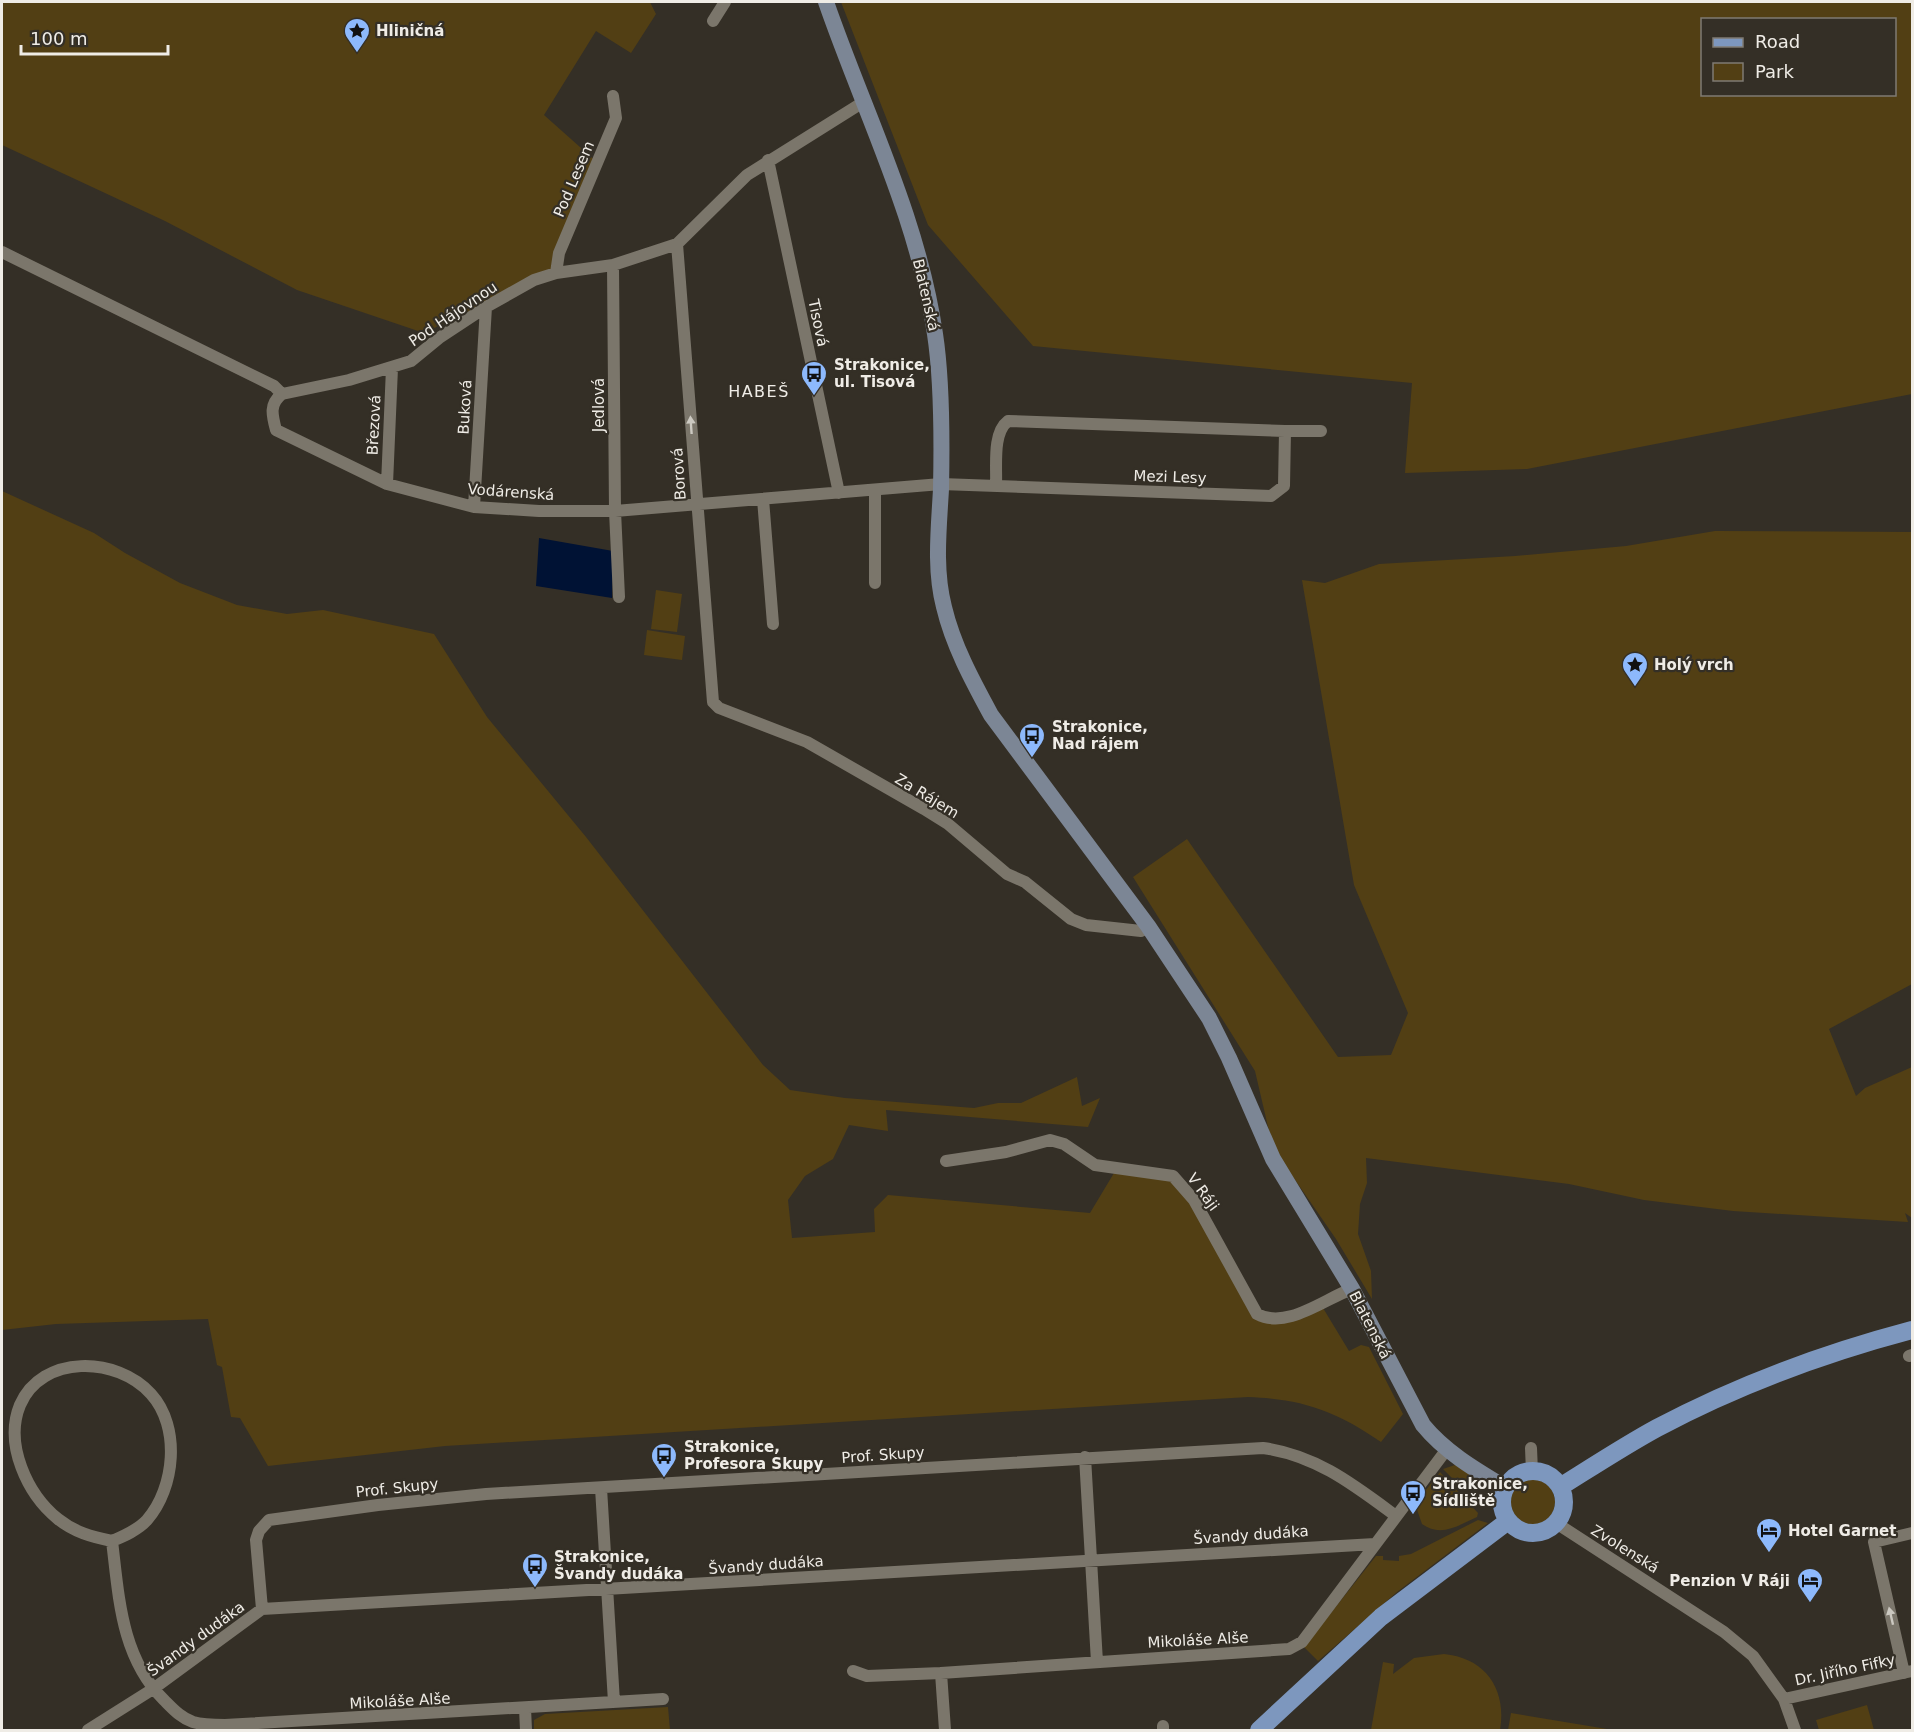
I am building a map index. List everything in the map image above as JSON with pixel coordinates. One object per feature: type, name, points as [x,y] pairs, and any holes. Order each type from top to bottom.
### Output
[{"type":"main road","points":[[1560,1487],[1658,1428],[1731,1393],[1806,1363],[1912,1330]]},
{"type":"main road","points":[[1532,1472],[1548,1475],[1560,1487],[1564,1506],[1556,1523],[1540,1532],[1531,1533],[1515,1527],[1508,1521],[1502,1504],[1506,1488],[1517,1476],[1532,1472]]},
{"type":"main road","points":[[1258,1731],[1381,1617],[1508,1521]]},
{"type":"street","points":[[713,21],[725,2]]},
{"type":"street","name":"Blatenská","points":[[826,2],[894,178],[926,286],[935,336],[941,484],[938,562],[943,605],[954,637],[991,715],[1149,926],[1209,1018],[1230,1058],[1261,1136],[1352,1289],[1415,1413],[1432,1436],[1447,1449],[1506,1488]]},
{"type":"street","name":"Pod Lesem","points":[[556,273],[559,253],[616,118],[613,96]]},
{"type":"street","name":"Pod Hájovnou","points":[[282,394],[392,368],[411,361],[439,338],[486,307],[534,280],[556,273],[613,265],[677,244],[747,176],[768,160],[865,101]]},
{"type":"street","name":"Tisová","points":[[768,160],[839,493]]},
{"type":"street","name":"Borová","points":[[677,244],[713,702]]},
{"type":"street","points":[[2,252],[274,386],[282,394]]},
{"type":"street","name":"Jedlová","points":[[613,265],[615,511],[619,597]]},
{"type":"street","name":"Buková","points":[[474,507],[486,307]]},
{"type":"street","name":"Březová","points":[[387,484],[392,368]]},
{"type":"street","name":"Vodárenská","points":[[282,394],[274,400],[272,414],[276,430],[387,484],[474,507],[539,511],[615,511],[941,484]]},
{"type":"street","points":[[996,486],[998,434],[1002,425],[1008,421],[1321,431]]},
{"type":"street","name":"Mezi Lesy","points":[[941,484],[1271,495],[1284,486],[1286,431]]},
{"type":"street","points":[[875,490],[875,583]]},
{"type":"street","points":[[763,499],[773,624]]},
{"type":"street","name":"Za Rájem","points":[[713,702],[719,708],[807,742],[924,809],[948,824],[1006,874],[1025,882],[1071,919],[1086,925],[1141,931],[1149,926]]},
{"type":"street","name":"V Ráji","points":[[946,1161],[1006,1152],[1050,1140],[1064,1144],[1095,1166],[1167,1173],[1179,1181],[1194,1200],[1257,1314],[1264,1318],[1282,1318],[1352,1289]]},
{"type":"street","points":[[81,1365],[108,1369],[140,1383],[153,1395],[169,1431],[171,1461],[160,1499],[146,1521],[112,1541],[78,1532],[58,1519],[31,1488],[16,1449],[16,1424],[24,1397],[39,1380],[68,1367],[81,1365]]},
{"type":"street","points":[[1531,1448],[1532,1472]]},
{"type":"street","name":"Prof. Skupy","points":[[262,1610],[256,1540],[263,1524],[276,1517],[486,1494],[1251,1449],[1287,1452],[1331,1470],[1396,1516]]},
{"type":"street","name":"Mikoláše Alše","points":[[854,1671],[867,1676],[941,1673],[1289,1649],[1302,1642],[1447,1449]]},
{"type":"street","points":[[1085,1457],[1097,1662]]},
{"type":"street","points":[[601,1488],[614,1702]]},
{"type":"street","name":"Zvolenská","points":[[1556,1523],[1724,1632],[1753,1656],[1784,1699],[1795,1731]]},
{"type":"street","points":[[1908,1672],[1874,1542],[1912,1533]]},
{"type":"street","name":"Mikoláše Alše","points":[[112,1541],[123,1628],[132,1654],[153,1689],[186,1719],[201,1724],[225,1728],[356,1725],[525,1708],[663,1699]]},
{"type":"street","name":"Švandy dudáka","points":[[88,1731],[153,1689],[262,1610],[1376,1544]]},
{"type":"street","name":"Dr. Jiřího Fifky","points":[[1784,1699],[1908,1672]]},
{"type":"street","points":[[941,1673],[945,1731]]},
{"type":"street","points":[[525,1708],[526,1731]]},
{"type":"green space","points":[[2,2],[650,2],[656,14],[631,53],[596,31],[544,115],[599,164],[552,271],[424,333],[297,290],[165,221],[2,145]]},
{"type":"green space","points":[[841,2],[1912,2],[1912,394],[1527,469],[1405,473],[1412,383],[1033,346],[928,225]]},
{"type":"green space","points":[[2,491],[94,533],[180,583],[237,605],[287,614],[323,610],[434,634],[487,717],[586,837],[763,1065],[790,1090],[845,1098],[974,1108],[998,1103],[1021,1103],[1077,1077],[1082,1106],[1100,1098],[1088,1127],[886,1110],[888,1131],[849,1125],[833,1159],[805,1176],[788,1200],[792,1238],[875,1232],[874,1209],[888,1195],[1090,1213],[1114,1173],[1173,1174],[1258,1316],[1323,1308],[1349,1351],[1361,1345],[1369,1347],[1403,1414],[1381,1442],[1349,1422],[1318,1409],[1286,1401],[1248,1397],[445,1446],[268,1466],[240,1418],[231,1417],[222,1367],[217,1365],[208,1319],[56,1324],[2,1330]]},
{"type":"green space","points":[[1715,531],[1912,532],[1912,984],[1829,1029],[1856,1096],[1865,1088],[1912,1067],[1912,1218],[1905,1213],[1908,1222],[1733,1211],[1644,1200],[1569,1184],[1366,1158],[1367,1183],[1360,1204],[1358,1234],[1371,1271],[1372,1299],[1336,1239],[1273,1148],[1255,1071],[1133,877],[1187,839],[1338,1057],[1391,1055],[1408,1013],[1354,885],[1302,580],[1325,583],[1379,564],[1515,556],[1626,546]]},
{"type":"green space","points":[[656,590],[682,594],[677,632],[651,629]]},
{"type":"green space","points":[[647,630],[685,636],[682,660],[644,655]]},
{"type":"green space","points":[[1455,1465],[1487,1486],[1457,1483],[1443,1469]]},
{"type":"green space","points":[[1440,1472],[1478,1513],[1477,1517],[1443,1530],[1429,1528],[1422,1524],[1415,1504]]},
{"type":"green space","points":[[1532,1479],[1548,1486],[1555,1502],[1548,1518],[1532,1525],[1516,1518],[1509,1502],[1516,1486]]},
{"type":"green space","points":[[1478,1520],[1488,1523],[1397,1592],[1318,1661],[1304,1647],[1376,1556],[1383,1556],[1383,1560],[1399,1561],[1399,1556],[1411,1554]]},
{"type":"green space","points":[[1444,1654],[1471,1662],[1490,1678],[1500,1702],[1500,1730],[1371,1730],[1383,1662],[1394,1664],[1393,1674],[1414,1658]]},
{"type":"green space","points":[[1867,1705],[1874,1730],[1819,1730],[1816,1720]]},
{"type":"green space","points":[[668,1707],[670,1730],[534,1730],[534,1720],[545,1714]]},
{"type":"green space","points":[[1511,1713],[1613,1730],[1508,1730]]},
{"type":"water","points":[[539,538],[613,551],[612,598],[536,586]]},
{"type":"place","name":"Hliničná","points":[[357,54]]},
{"type":"place","name":"Strakonice, ul. Tisová","points":[[814,397]]},
{"type":"place","name":"Holý vrch","points":[[1635,688]]},
{"type":"place","name":"Strakonice, Nad rájem","points":[[1032,759]]},
{"type":"place","name":"Strakonice, Profesora Skupy","points":[[664,1479]]},
{"type":"place","name":"Strakonice, Sídliště","points":[[1413,1516]]},
{"type":"place","name":"Hotel Garnet","points":[[1769,1554]]},
{"type":"place","name":"Strakonice, Švandy dudáka","points":[[535,1589]]},
{"type":"place","name":"Penzion V Ráji","points":[[1810,1604]]},
{"type":"district","name":"HABEŠ","points":[[759,391]]}]
